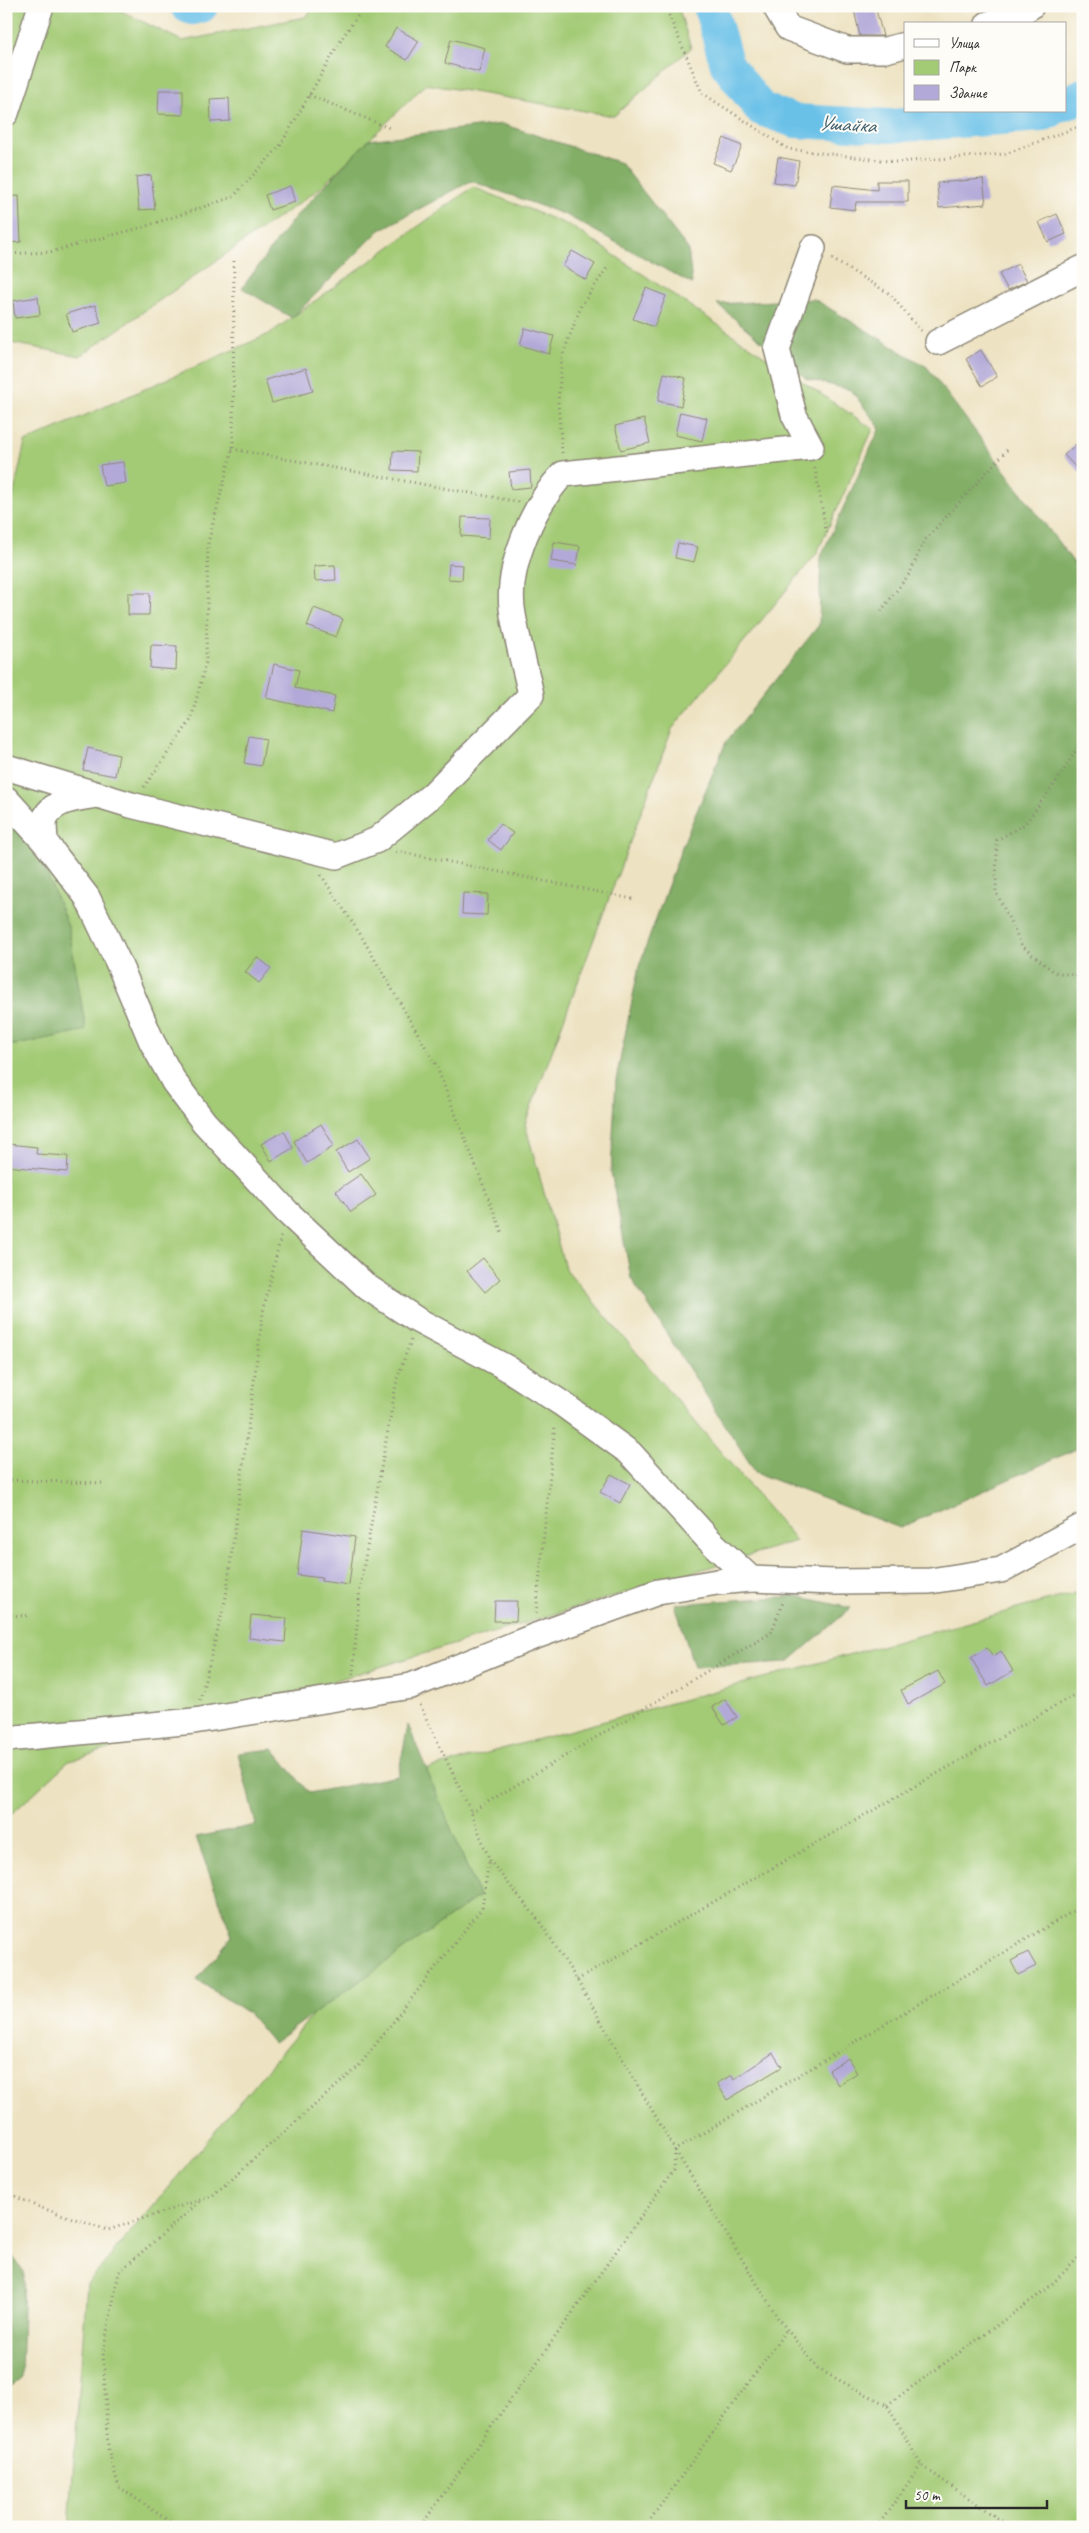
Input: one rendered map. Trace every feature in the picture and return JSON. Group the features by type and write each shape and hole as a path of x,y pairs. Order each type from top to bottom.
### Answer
{"street":[{"path":"6,113 41,6"},
{"path":"775,6 788,28 848,50 885,50 904,45"},
{"path":"995,22 1013,17 1031,6"},
{"path":"6,766 131,805 336,856 377,840 432,796 531,695 512,606 515,572 526,531 538,505 564,474 811,447 794,415 777,349 813,248"},
{"path":"938,342 1083,268"},
{"path":"45,842 45,819 54,807 68,800 98,795"},
{"path":"6,799 45,842 86,897 118,962 152,1042 174,1082 204,1122 287,1212 366,1287 418,1320 507,1368 561,1403 630,1453 709,1540 751,1579"},
{"path":"6,1739 194,1721 410,1686 533,1637 658,1592 717,1582 751,1579 930,1581 1001,1570 1083,1526"}],"path":[{"path":"6,254 50,252 144,227 233,197 280,146 344,35 365,6"},
{"path":"665,6 702,93 788,149 897,162 1005,154 1083,124"},
{"path":"310,95 392,129"},
{"path":"813,248 890,294 921,330 938,342"},
{"path":"131,805 191,720 206,662 208,543 232,449 234,258"},
{"path":"564,474 558,402 562,357 581,306 607,268"},
{"path":"811,447 828,537"},
{"path":"232,449 538,505"},
{"path":"881,611 910,573 924,541 1007,450"},
{"path":"1083,739 1060,776 1025,824 997,840 996,892 1022,946 1054,972 1083,976"},
{"path":"366,844 633,899"},
{"path":"303,848 360,934 436,1066 503,1235"},
{"path":"194,1721 226,1597 263,1312 287,1212"},
{"path":"351,1696 361,1577 397,1379 418,1320"},
{"path":"533,1637 552,1434 561,1403"},
{"path":"6,1480 103,1483"},
{"path":"471,1812 771,1632 791,1580"},
{"path":"6,1614 30,1616"},
{"path":"410,1686 471,1812 490,1861 540,1922 577,1980 675,2150 787,2329 818,2369 887,2405 921,2465 1010,2527"},
{"path":"577,1980 1083,1690"},
{"path":"6,2192 36,2206 108,2230 212,2196 358,2067 482,1908 490,1861"},
{"path":"675,2150 1083,1905"},
{"path":"420,2527 674,2170 675,2150"},
{"path":"178,2527 120,2486 108,2449 103,2352 119,2272 205,2198"},
{"path":"887,2405 1047,2289 1083,2253"},
{"path":"645,2527 787,2329"},
{"path":"877,2527 921,2465"}],"green space":[{"path":"6,6 111,6 182,41 305,17 317,6 678,6 691,48 614,116 426,84 319,189 80,356 6,342"},
{"path":"502,124 621,163 688,249 692,284 566,215 471,181 380,230 292,318 242,288 294,218 368,140"},
{"path":"473,187 571,226 873,429 817,553 672,729 525,1124 565,1268 796,1541 69,1761 6,1819 6,528 25,442 269,334"},
{"path":"814,299 927,367 1077,567 1083,571 1083,1446 900,1528 756,1473 631,1278 611,1172 616,1080 639,966 683,844 726,742 819,625 821,556 880,428 851,390 807,379 717,304"},
{"path":"6,823 36,847 69,929 86,1030 17,1045 6,1045"},
{"path":"1083,1591 1083,2527 69,2527 87,2284 432,1873 406,1775"},
{"path":"797,1596 851,1608 788,1662 694,1667 675,1604"},
{"path":"408,1725 479,1896 273,2043 248,2013 197,1980 232,1936 196,1837 256,1825 238,1753 273,1749 309,1793 398,1776"},
{"path":"6,2247 24,2272 21,2379 6,2390"}],"building":[{"path":"853,6 875,6 883,36 860,36"},
{"path":"396,28 419,41 407,60 385,47"},
{"path":"451,39 485,48 479,72 445,63"},
{"path":"159,90 183,90 183,115 158,114"},
{"path":"229,98 230,121 211,122 210,99"},
{"path":"724,138 742,146 731,170 713,163"},
{"path":"778,157 799,161 795,185 774,182"},
{"path":"151,175 155,209 139,210 136,177"},
{"path":"983,179 986,204 939,208 937,183"},
{"path":"877,181 908,181 908,202 856,202 855,210 830,207 833,185 877,190"},
{"path":"290,186 295,202 270,210 265,195"},
{"path":"19,196 21,242 6,243 6,197"},
{"path":"1057,214 1066,234 1048,242 1039,222"},
{"path":"572,251 595,264 586,280 563,266"},
{"path":"1018,264 1027,281 1008,290 999,274"},
{"path":"646,288 666,296 654,327 633,319"},
{"path":"38,297 40,315 15,318 13,301"},
{"path":"95,305 101,323 72,332 66,314"},
{"path":"525,328 554,336 549,354 520,345"},
{"path":"981,350 997,377 982,386 966,359"},
{"path":"306,368 313,391 272,403 265,380"},
{"path":"664,373 686,378 681,406 658,401"},
{"path":"680,412 707,418 702,441 675,435"},
{"path":"644,419 650,443 621,450 615,426"},
{"path":"1083,438 1083,475 1064,455"},
{"path":"393,451 418,452 417,471 392,470"},
{"path":"123,462 126,483 104,486 100,465"},
{"path":"530,470 531,487 511,489 509,472"},
{"path":"462,517 490,518 489,538 461,536"},
{"path":"554,542 580,546 577,565 551,561"},
{"path":"678,543 698,547 694,562 675,558"},
{"path":"449,564 463,565 462,580 448,579"},
{"path":"335,565 336,580 315,581 314,566"},
{"path":"128,593 150,593 149,615 128,615"},
{"path":"314,608 343,619 336,637 307,626"},
{"path":"151,645 177,646 176,670 150,668"},
{"path":"274,664 299,670 295,688 335,696 332,713 266,698"},
{"path":"249,736 266,739 261,766 244,763"},
{"path":"88,748 119,755 115,776 83,770"},
{"path":"500,824 513,833 501,850 488,840"},
{"path":"463,893 488,894 487,915 462,914"},
{"path":"257,957 271,968 259,983 245,972"},
{"path":"321,1124 334,1146 307,1163 294,1141"},
{"path":"284,1131 293,1148 271,1161 261,1144"},
{"path":"358,1139 370,1158 348,1172 336,1152"},
{"path":"8,1144 37,1147 36,1154 68,1156 67,1172 6,1166"},
{"path":"361,1174 376,1195 351,1212 336,1191"},
{"path":"483,1258 500,1279 485,1292 467,1271"},
{"path":"611,1474 630,1484 620,1503 600,1492"},
{"path":"303,1529 355,1537 349,1585 321,1581 322,1578 297,1575"},
{"path":"495,1601 517,1601 516,1621 494,1621"},
{"path":"251,1615 287,1618 285,1642 249,1638"},
{"path":"987,1648 993,1656 1001,1651 1013,1671 988,1686 971,1658"},
{"path":"938,1671 945,1684 908,1704 901,1690"},
{"path":"725,1699 737,1717 724,1725 712,1707"},
{"path":"1028,1952 1036,1966 1018,1975 1011,1961"},
{"path":"773,2053 782,2067 727,2100 717,2083 732,2075 734,2079"},
{"path":"848,2058 857,2073 838,2085 829,2070"}],"waterway":[{"name":"Ушайка","path":"187,6 193,8 201,6"},
{"name":"Ушайка","path":"710,6 727,65 761,109 795,121 890,126 1042,115 1048,112"},
{"name":"Ушайка","path":"1066,104 1083,95"}]}
